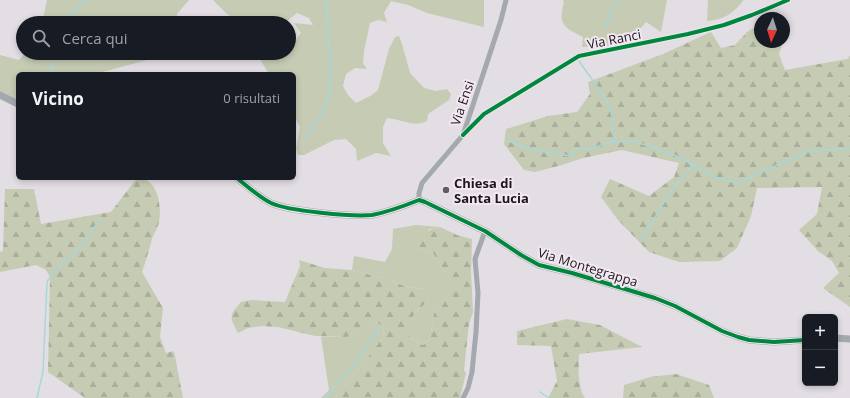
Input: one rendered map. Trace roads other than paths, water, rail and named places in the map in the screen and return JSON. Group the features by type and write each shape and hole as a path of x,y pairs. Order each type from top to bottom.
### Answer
{"street":[{"name":"Via Ensi","path":"419,200 419,193 422,183 427,175 463,135 501,20 506,0"},
{"name":"Via Ranci","path":"463,135 484,114 579,56 688,34 752,15 788,0"},
{"path":"0,95 16,103"},
{"path":"240,180 272,204 292,209 367,215 380,213 419,200"},
{"name":"Via Montegrappa","path":"419,200 486,230 531,261 655,298 675,306 730,334 756,341 774,342 802,340"},
{"path":"463,398 468,388 472,372 476,332 478,293 475,259 486,230"},
{"path":"838,338 850,339"}],"waterway":[{"path":"71,16 80,4 87,0"},
{"path":"304,139 322,114 326,105 330,87 330,51 326,0"},
{"path":"605,28 616,0"},
{"path":"51,72 54,60"},
{"path":"579,61 600,90 610,109 613,121 614,141"},
{"path":"508,141 538,151 571,156 577,148 590,149 614,141 637,142 679,157 715,177 737,183 807,152 850,148"},
{"path":"642,240 673,189 693,165"},
{"path":"37,398 43,372 47,282 55,271 79,248 99,221"},
{"path":"326,398 360,357 380,326"},
{"path":"540,392 549,398"}],"place":[{"name":"Chiesa di Santa Lucia","path":"446,190"}]}
